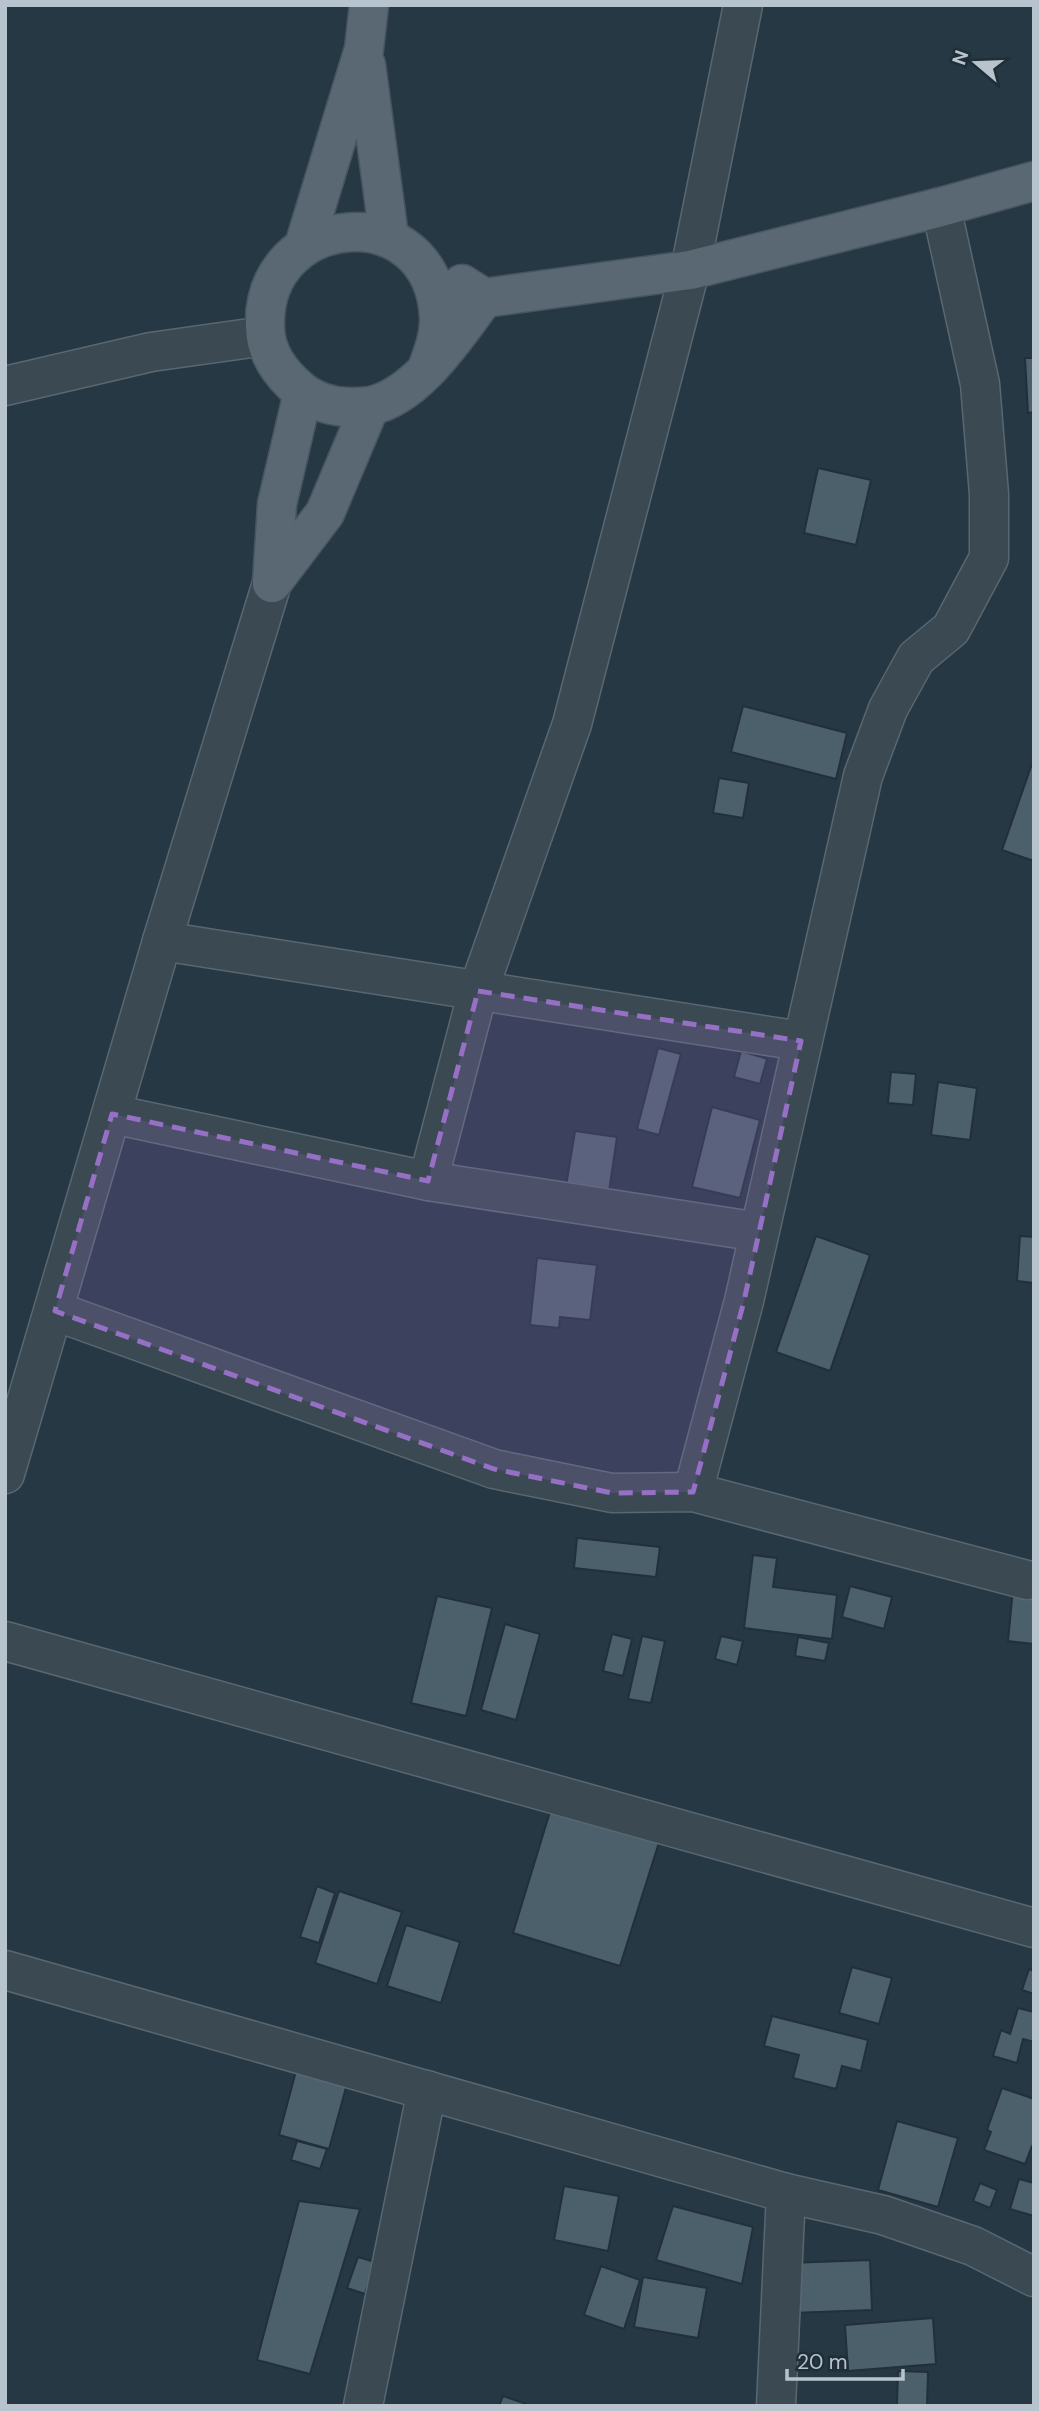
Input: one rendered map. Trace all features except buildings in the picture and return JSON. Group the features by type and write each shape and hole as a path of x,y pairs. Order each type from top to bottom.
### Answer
{"main road":[{"path":"304,246 364,50 369,5"},
{"path":"364,50 389,237"},
{"path":"484,298 427,369 410,385 388,399 370,406 343,407 322,403 303,393 287,379 274,361 265,336 267,298 275,278 288,260 304,246 324,236 345,232 389,237 408,248 424,264 484,298 690,270 1034,181"},
{"path":"424,264 435,294 439,319 436,343 427,369"},
{"path":"272,583 277,504 303,393"},
{"path":"272,583 325,513 370,406"}],"street":[{"path":"428,1181 478,991 572,724 690,270 743,5"},
{"path":"694,1492 744,1301 863,776 888,709 916,657 951,629 989,558 989,494 980,384 941,207"},
{"path":"8,395 151,352 265,336"},
{"path":"7,1464 55,1311 162,941 272,583"},
{"path":"162,941 801,1041"},
{"path":"112,1114 428,1181 759,1232"},
{"path":"55,1311 494,1468 612,1493 694,1492 1027,1580"},
{"path":"5,1641 1034,1928"},
{"path":"5,1970 786,2193 883,2215 973,2246 1034,2277"},
{"path":"363,2406 427,2090"},
{"path":"776,2406 786,2193"}],"highlighted area":[{"path":"478,991 801,1041 744,1301 693,1492 612,1493 494,1469 55,1311 112,1114 428,1181"}]}
